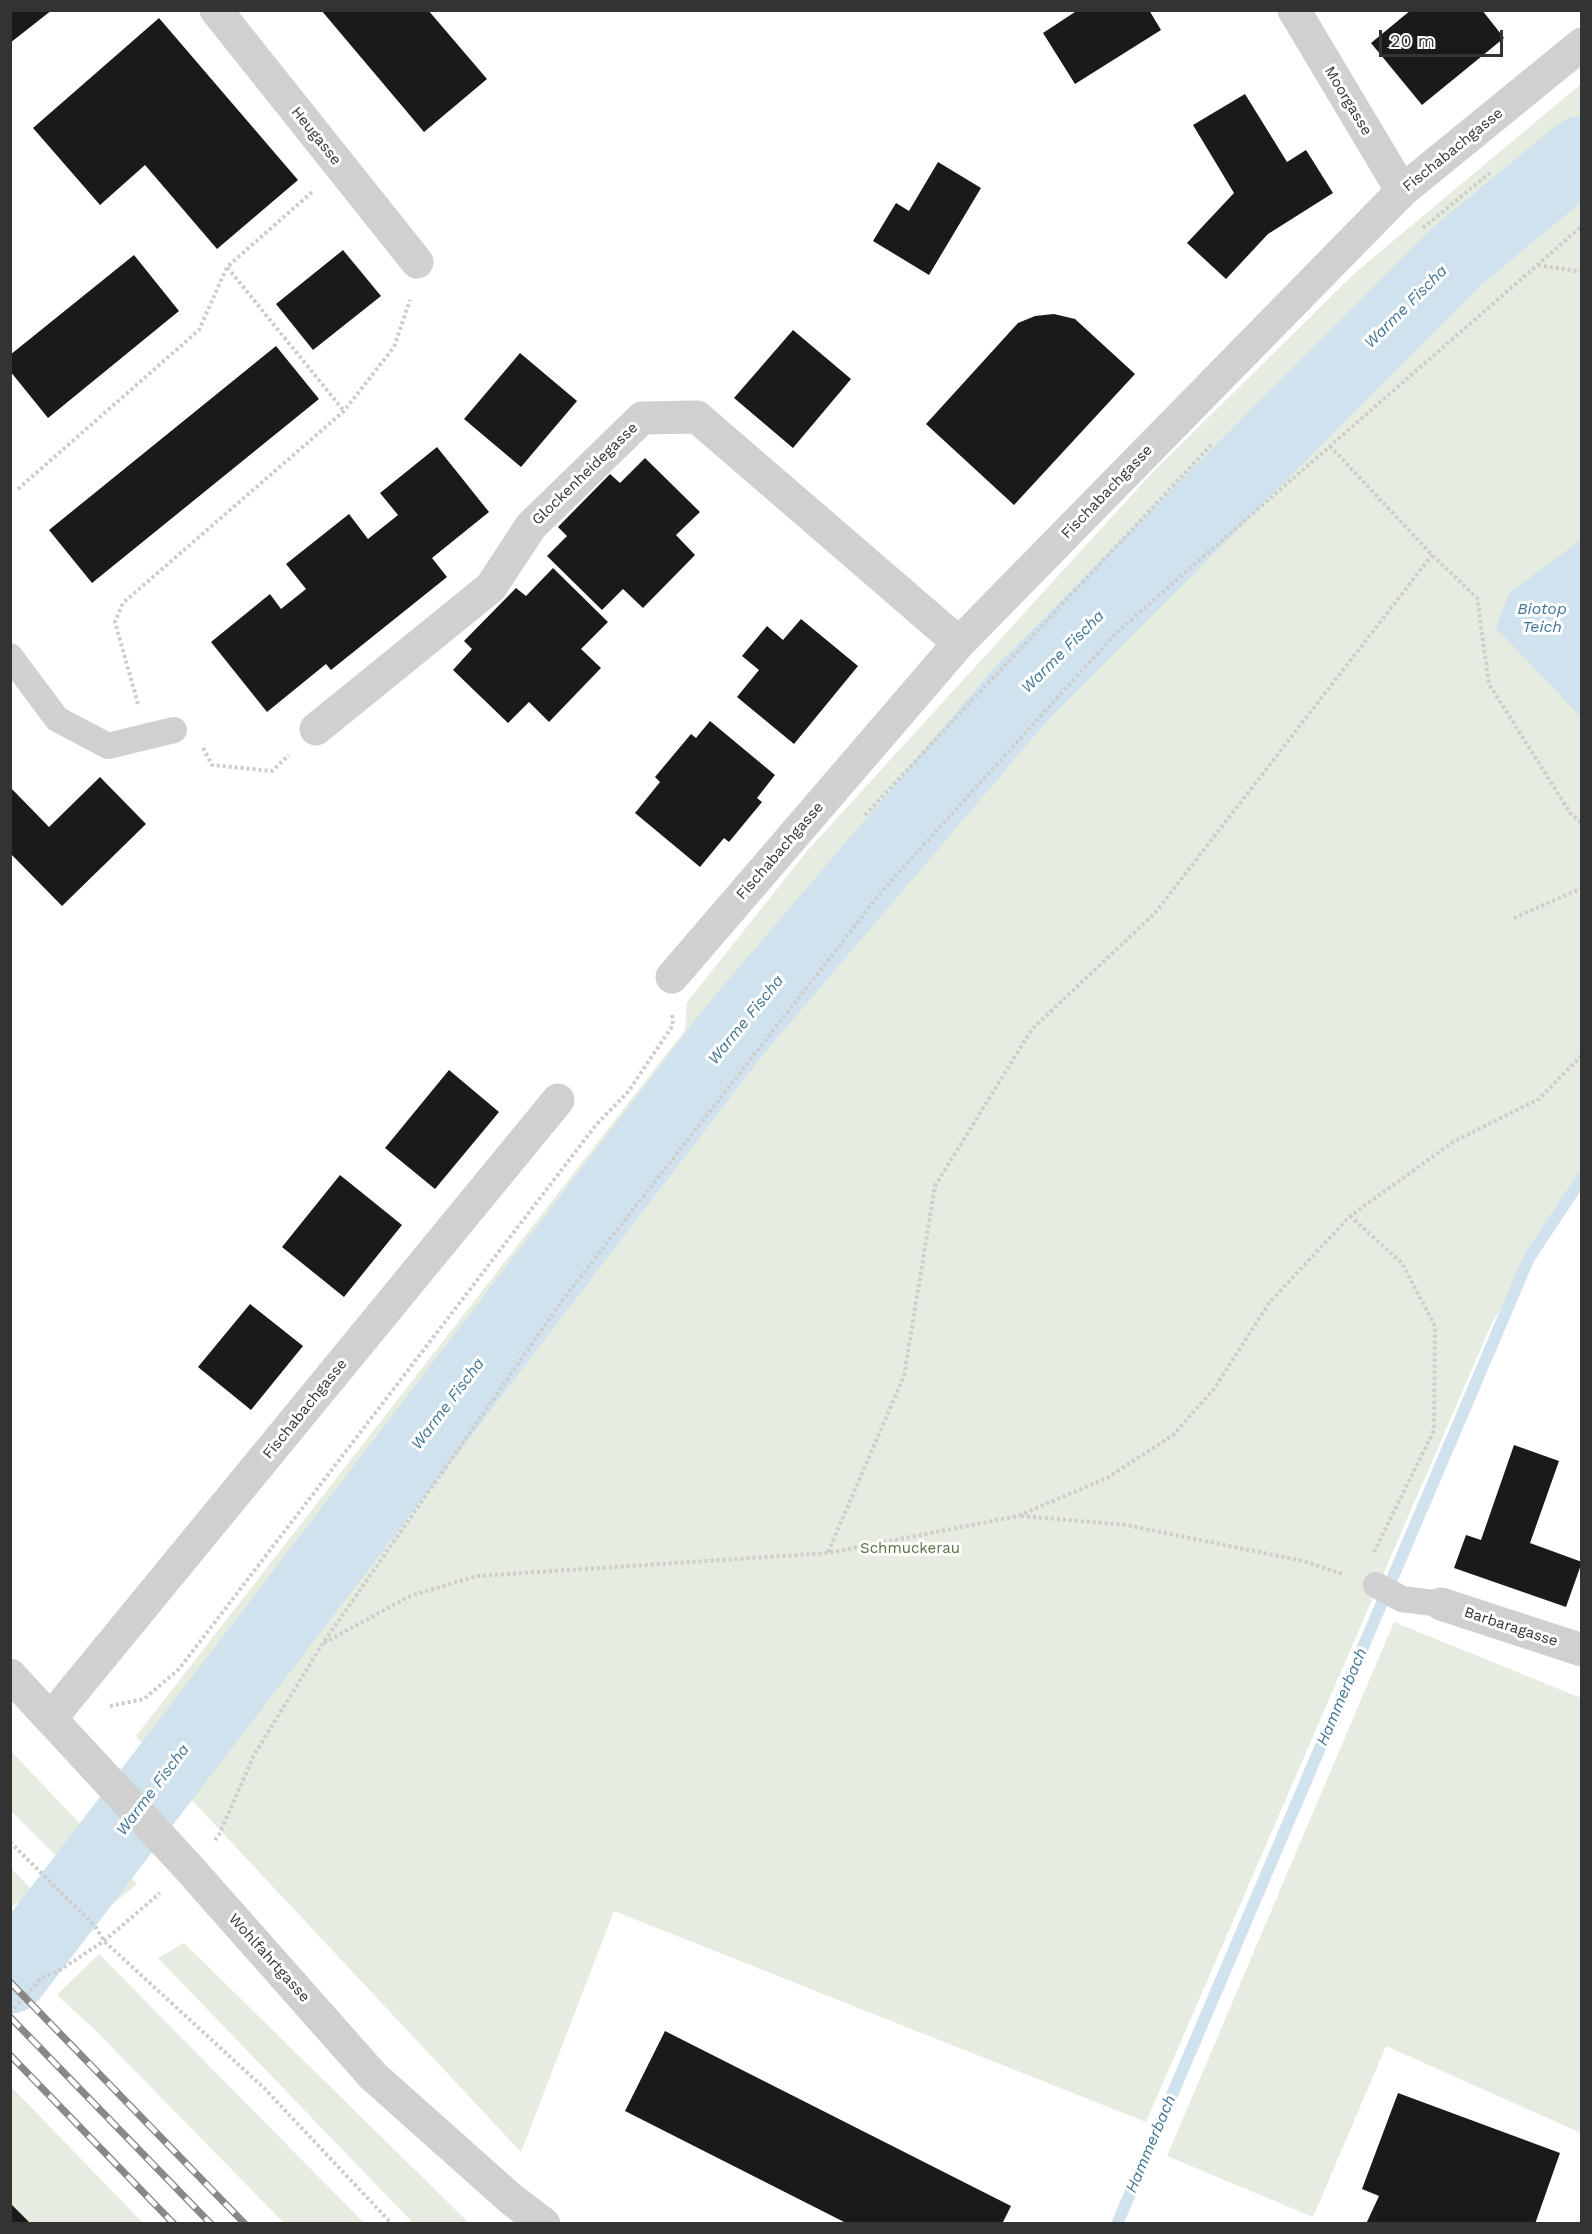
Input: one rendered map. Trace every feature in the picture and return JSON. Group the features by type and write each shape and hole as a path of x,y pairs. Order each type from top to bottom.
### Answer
{"street":[{"name":"Heugasse","path":"216,10 417,262"},
{"name":"Moorgasse","path":"1294,10 1402,191"},
{"name":"Fischabachgasse","path":"672,977 959,643 1402,191 1581,44"},
{"name":"Glockenheidegasse","path":"316,729 490,587 531,526 642,418 697,417 959,643"},
{"name":"Fischabachgasse","path":"51,1718 558,1100"},
{"name":"Barbaragasse","path":"1441,1604 1581,1650"},
{"name":"Wohlfahrtgasse","path":"10,1675 179,1857 373,2076 511,2199 544,2223"}],"lane":[{"path":"10,656 57,719 108,746 174,730"},
{"path":"1368,1583 1402,1599 1441,1604"}],"path":[{"path":"1417,233 1499,165"},
{"path":"18,489 198,330 226,267 340,166"},
{"path":"219,1835 254,1755 323,1643 564,1298 883,890 1116,633 1581,226"},
{"path":"146,737 116,622 123,603 344,411 394,347 409,307 417,262"},
{"path":"1537,265 1581,272"},
{"path":"226,267 344,411"},
{"path":"860,821 1218,438"},
{"path":"1330,446 1432,555 1477,598 1489,684 1571,814 1581,823"},
{"path":"828,1553 904,1376 935,1186 1032,1029 1155,913 1432,555"},
{"path":"174,730 192,728 212,765 272,771 316,729"},
{"path":"1514,918 1581,888"},
{"path":"109,1707 144,1700 179,1669 596,1125 628,1092 673,1025 672,977"},
{"path":"323,1643 410,1596 477,1576 828,1553 1018,1516 1107,1478 1173,1435 1214,1389 1269,1303 1350,1216 1453,1142 1539,1099 1581,1055"},
{"path":"1018,1516 1126,1525 1303,1561 1368,1583 1434,1430 1435,1326 1402,1263 1350,1216"},
{"path":"10,1842 95,1926 104,1941 264,2088 392,2223"},
{"path":"10,2013 40,1978 60,1970 104,1941 179,1857"}],"green space":[{"name":"Schmuckerau","path":"1581,84 1581,1187 1492,1323 1146,2122 614,1911 521,2152 173,1780 136,1736 685,1030 687,1002 808,850 1151,474 1356,272"},
{"path":"1394,1622 1581,1698 1581,2133 1386,2046 1313,2217 1167,2156"},
{"path":"10,1750 137,1884 108,1908 11,1811"},
{"path":"11,1868 35,1893 10,1907"},
{"path":"184,1943 469,2223 413,2223 158,1958"},
{"path":"99,1954 364,2223 284,2223 94,2029 57,1995"},
{"path":"10,2086 24,2100 143,2223 11,2223"}],"water":[{"name":"Biotop Teich","path":"1581,540 1581,717 1496,628 1509,593"}],"building":[{"path":"10,10 52,10 10,43"},
{"path":"321,10 428,10 487,79 424,132"},
{"path":"1078,10 1149,10 1161,30 1075,84 1043,33"},
{"path":"1411,10 1482,10 1504,38 1422,105 1371,43"},
{"path":"159,18 298,180 217,249 145,165 100,205 33,128"},
{"path":"1245,94 1287,162 1306,150 1333,193 1268,234 1226,279 1187,243 1234,193 1193,125"},
{"path":"938,162 981,188 929,275 873,241 896,203 909,211"},
{"path":"343,250 381,296 313,350 276,304"},
{"path":"134,255 179,311 48,418 10,371 10,355"},
{"path":"1054,314 1075,319 1135,374 1014,505 926,424 1018,323 1035,316"},
{"path":"793,330 851,379 793,448 734,398"},
{"path":"276,346 319,399 92,583 49,530"},
{"path":"520,353 577,401 521,467 464,419"},
{"path":"437,447 489,512 432,558 447,577 331,670 326,664 267,712 211,642 270,594 281,609 306,589 286,564 349,514 368,539 398,515 380,493"},
{"path":"645,458 700,512 676,535 695,555 643,608 623,589 602,610 547,556 567,536 558,527 610,474 620,483"},
{"path":"553,568 608,622 581,649 601,668 549,722 529,702 508,723 453,670 472,649 464,641 516,588 526,596"},
{"path":"801,619 858,666 794,744 737,697 759,670 742,656 767,626 783,640"},
{"path":"710,721 775,775 757,798 762,802 729,842 724,838 700,867 635,813 660,782 655,777 691,734 696,738"},
{"path":"100,777 146,824 62,906 10,853 10,787 49,827"},
{"path":"449,1070 499,1112 435,1189 385,1148"},
{"path":"340,1175 402,1225 344,1297 282,1247"},
{"path":"250,1304 303,1346 251,1410 198,1367"},
{"path":"1514,1445 1559,1461 1530,1543 1582,1562 1566,1607 1454,1568 1466,1535 1481,1540"},
{"path":"665,2031 1011,2206 1002,2224 848,2224 625,2111"},
{"path":"1398,2093 1560,2153 1535,2224 1366,2224 1379,2196 1362,2189"},
{"path":"12,2205 31,2224 10,2224"}],"waterway":[{"name":"Warme Fischa","path":"10,1976 734,1031 1022,693 1456,257 1582,153"},
{"name":"Hammerbach","path":"1117,2224 1529,1258 1582,1178"}],"railway":[{"path":"10,1982 245,2224"},
{"path":"10,2017 211,2224"},
{"path":"10,2055 174,2224"}]}
